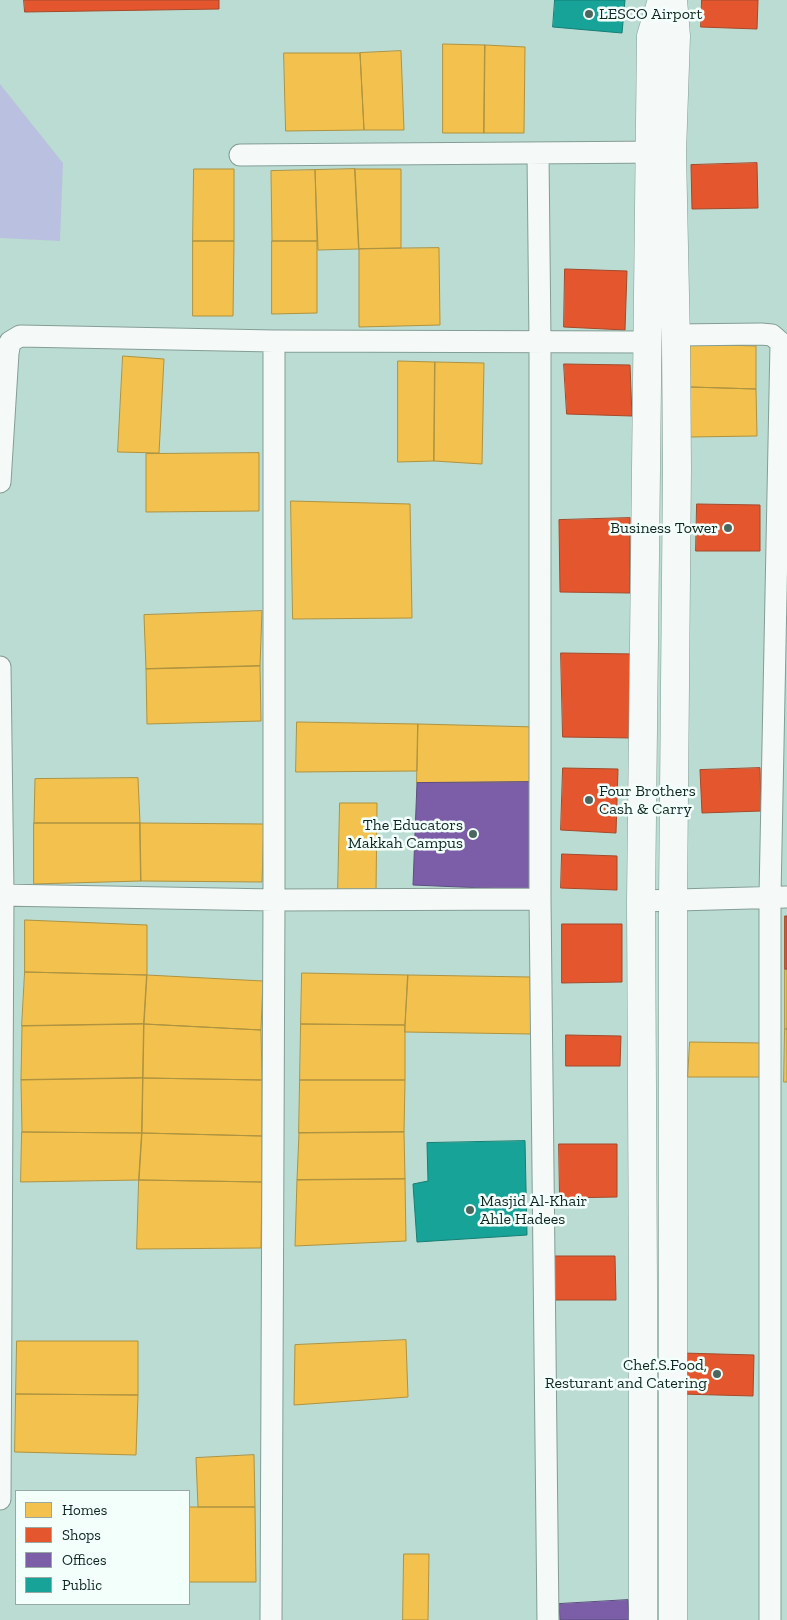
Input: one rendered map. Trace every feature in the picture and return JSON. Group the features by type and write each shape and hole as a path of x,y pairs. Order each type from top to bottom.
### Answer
{"street":[{"path":"662,0 651,36 676,335 677,478 674,901 673,1620"},
{"path":"643,1620 641,901 648,342 661,152 676,36 673,0"},
{"path":"240,156 661,152"},
{"path":"538,153 540,899 548,1620"},
{"path":"676,335 761,334 772,335 781,343 778,897 770,1620"},
{"path":"0,482 8,353 10,342 20,336 274,341 648,342"},
{"path":"271,1620 274,341"},
{"path":"0,667 2,895 0,1499"},
{"path":"2,895 274,900 540,899"},
{"path":"641,901 778,897"}],"shaded area":[{"path":"0,84 63,163 60,241 0,238"}],"building: Homes":[{"path":"443,44 485,45 484,133 443,133"},
{"path":"485,45 525,47 524,133 484,133"},
{"path":"401,51 404,130 364,130 360,53"},
{"path":"284,53 360,53 364,130 286,131"},
{"path":"194,169 234,169 234,241 193,241"},
{"path":"355,169 401,169 401,248 359,249"},
{"path":"355,169 359,249 318,250 315,170"},
{"path":"315,170 317,241 272,241 271,171"},
{"path":"193,241 234,241 233,316 193,316"},
{"path":"272,241 317,241 317,313 272,314"},
{"path":"439,248 440,325 359,327 359,249"},
{"path":"690,344 756,346 756,389 690,387"},
{"path":"123,356 164,359 159,453 118,452"},
{"path":"398,361 435,362 434,461 398,462"},
{"path":"435,362 484,363 482,464 434,461"},
{"path":"690,387 756,389 757,436 690,437"},
{"path":"259,453 259,511 146,512 146,454"},
{"path":"291,501 410,504 412,618 293,619"},
{"path":"262,611 260,666 146,669 144,615"},
{"path":"260,666 261,721 147,724 146,669"},
{"path":"297,722 418,724 417,771 296,772"},
{"path":"418,724 536,727 533,782 417,783"},
{"path":"138,778 140,823 34,823 35,779"},
{"path":"340,803 377,803 376,893 338,892"},
{"path":"34,823 140,823 141,881 34,884"},
{"path":"140,823 264,824 262,882 141,881"},
{"path":"25,920 147,925 147,975 25,972"},
{"path":"785,969 787,969 787,1029 785,1029"},
{"path":"25,972 147,975 144,1024 22,1026"},
{"path":"302,973 408,975 405,1025 301,1024"},
{"path":"147,975 263,981 261,1030 144,1024"},
{"path":"408,975 530,977 531,1034 405,1032"},
{"path":"144,1024 261,1030 262,1080 143,1078"},
{"path":"144,1024 143,1078 21,1080 22,1026"},
{"path":"301,1024 405,1025 405,1080 300,1080"},
{"path":"785,1029 787,1029 787,1082 784,1082"},
{"path":"690,1042 762,1043 760,1077 688,1077"},
{"path":"143,1078 262,1080 262,1136 142,1133"},
{"path":"143,1078 142,1133 22,1132 21,1080"},
{"path":"300,1080 405,1080 404,1132 299,1133"},
{"path":"22,1132 142,1133 139,1180 21,1182"},
{"path":"404,1132 405,1179 297,1180 299,1133"},
{"path":"142,1133 262,1136 262,1182 139,1180"},
{"path":"405,1179 406,1241 295,1246 297,1180"},
{"path":"139,1180 262,1182 261,1248 137,1249"},
{"path":"406,1340 408,1397 294,1405 295,1345"},
{"path":"17,1341 138,1341 138,1395 16,1394"},
{"path":"16,1394 138,1395 136,1455 15,1452"},
{"path":"254,1455 255,1507 198,1507 196,1458"},
{"path":"190,1507 255,1507 256,1582 190,1582"},
{"path":"404,1554 429,1554 428,1620 403,1620"}],"building: Shops":[{"path":"24,0 219,0 219,9 25,12"},
{"path":"702,0 758,0 757,29 701,27"},
{"path":"757,163 758,208 692,209 691,165"},
{"path":"565,269 627,271 625,330 564,327"},
{"path":"564,364 630,365 632,416 567,414"},
{"name":"Business Tower","path":"697,504 760,505 760,551 696,551"},
{"path":"630,518 630,593 560,592 559,520"},
{"path":"561,653 635,654 633,738 563,737"},
{"name":"Four Brothers Cash & Carry","path":"563,768 618,769 616,833 561,830"},
{"path":"760,768 761,811 702,813 700,770"},
{"path":"562,854 617,856 617,890 561,888"},
{"path":"785,916 787,916 787,969 785,969"},
{"path":"562,924 622,924 622,982 562,983"},
{"path":"566,1035 621,1036 620,1066 566,1066"},
{"path":"559,1144 617,1144 617,1197 560,1198"},
{"path":"553,1256 615,1256 616,1300 553,1300"},
{"name":"Chef.S.Food, Resturant and Catering","path":"682,1353 754,1355 753,1396 681,1394"}],"building: Offices":[{"name":"The Educators Makkah Campus","path":"533,782 531,890 413,885 417,783"},
{"path":"628,1600 629,1620 560,1620 559,1604"}],"building: Public":[{"name":"LESCO Airport","path":"555,0 625,0 622,33 553,27"},
{"name":"Masjid Al-Khair Ahle Hadees","path":"525,1141 527,1235 417,1242 413,1184 428,1181 427,1143"}],"place":[{"name":"LESCO Airport","path":"589,14"},
{"name":"Business Tower","path":"728,528"},
{"name":"Four Brothers Cash & Carry","path":"589,800"},
{"name":"The Educators Makkah Campus","path":"473,834"},
{"name":"Masjid Al-Khair Ahle Hadees","path":"470,1210"},
{"name":"Chef.S.Food, Resturant and Catering","path":"717,1374"}]}
